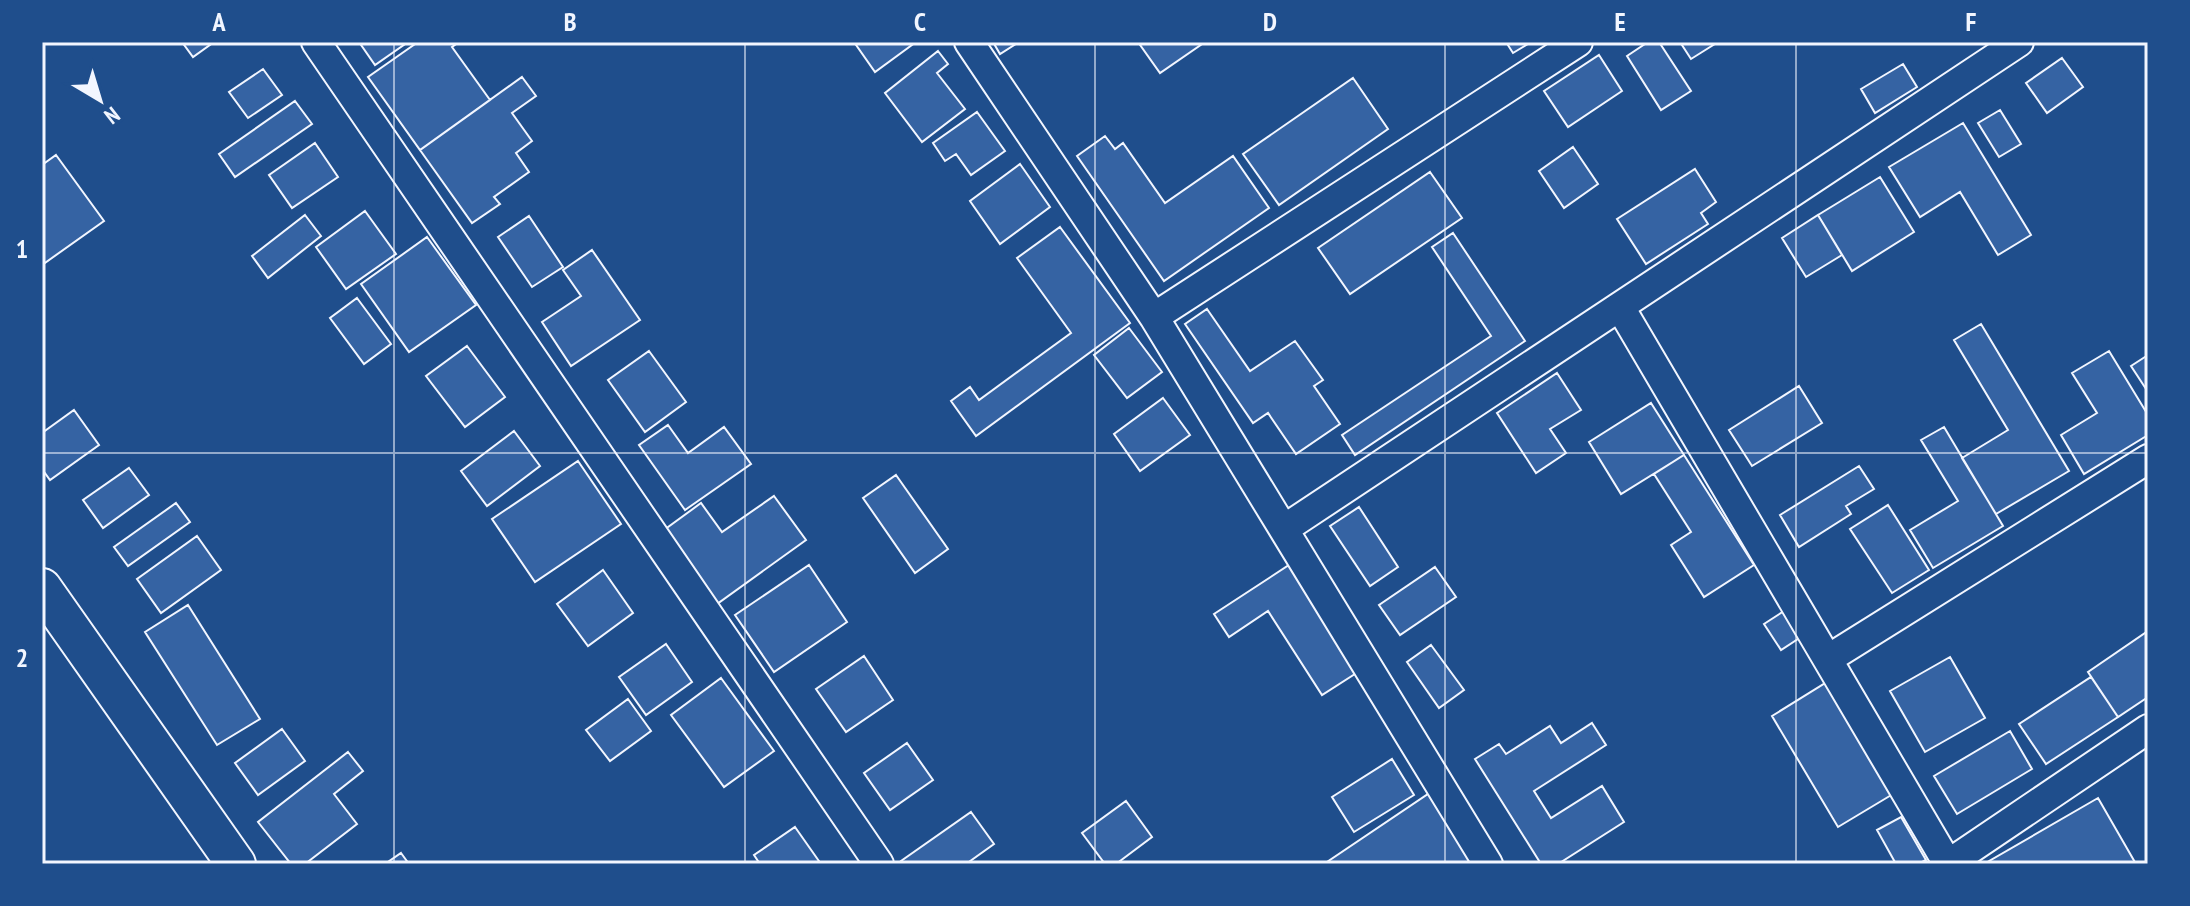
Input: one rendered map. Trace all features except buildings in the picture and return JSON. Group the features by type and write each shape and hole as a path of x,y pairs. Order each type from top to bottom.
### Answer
{"main road":[{"path":"42,588 236,864"}],"street":[{"path":"316,42 879,864"},
{"path":"969,42 1154,317 1488,864"},
{"path":"1154,317 1578,42"},
{"path":"1284,529 2019,42"},
{"path":"1620,307 1948,864 2148,729"},
{"path":"1828,659 2148,459"}]}
